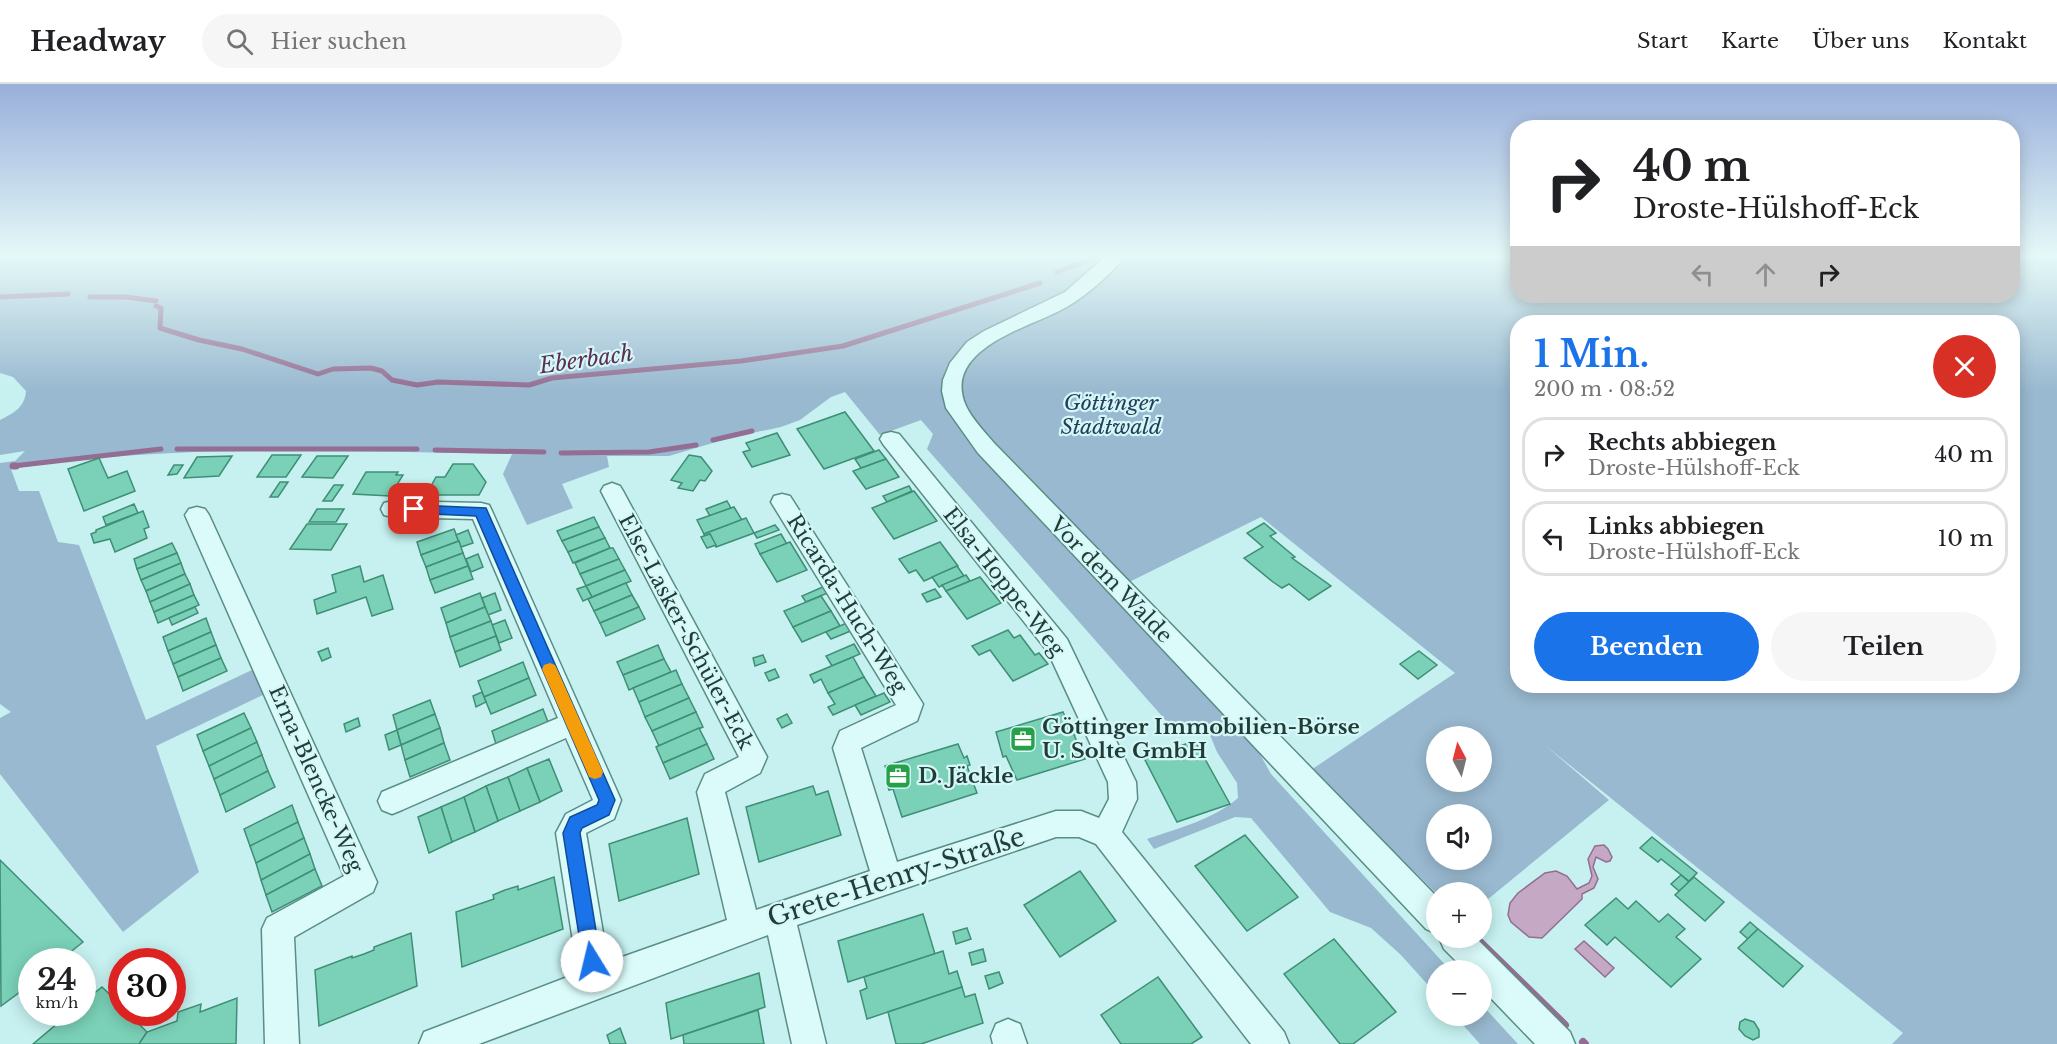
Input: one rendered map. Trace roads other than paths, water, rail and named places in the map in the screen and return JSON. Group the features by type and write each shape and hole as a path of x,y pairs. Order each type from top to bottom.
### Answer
{"street":[{"name":"Vor dem Walde","path":"1061,302 991,335 974,346 960,363 953,380 952,391 956,408 986,448 1426,908"},
{"name":"Elsa-Hoppe-Weg","path":"891,439 1058,646 1122,782 1123,799 1106,835"},
{"name":"Else-Lasker-Schüler-Eck","path":"612,491 753,757 750,765 715,783 711,792 745,928"},
{"name":"Ricarda-Huch-Weg","path":"782,502 910,704 907,712 850,739 847,748 888,880"},
{"path":"392,509 481,511 607,800 604,810 576,823 571,833 595,981"},
{"name":"Erna-Blencke-Weg","path":"197,515 362,882 278,929 282,1044"},
{"path":"392,801 573,723"},
{"name":"Grete-Henry-Straße","path":"436,1044 595,981 779,916 1056,824 1081,824 1106,835 1264,1041"},
{"path":"779,916 809,1044"},
{"path":"1465,948 1558,1044"}],"waterway":[{"name":"Eberbach","path":"156,306 161,308 160,328 199,340 242,349 318,374 333,369 371,368 382,371 392,380 417,385 438,382 529,385 552,378 741,361 843,346 981,302"},
{"path":"713,440 752,431"},
{"path":"561,453 649,452 696,445"},
{"path":"16,466 13,466 161,449"},
{"path":"177,449 417,449"},
{"path":"435,450 544,452"},
{"path":"1486,948 1565,1025"}],"place":[{"name":"Göttinger Immobilien-Börse U. Solte GmbH","path":"1023,739"},
{"name":"D. Jäckle","path":"898,776"}],"park label":[{"name":"Göttinger Stadtwald","path":"1111,415"}]}
